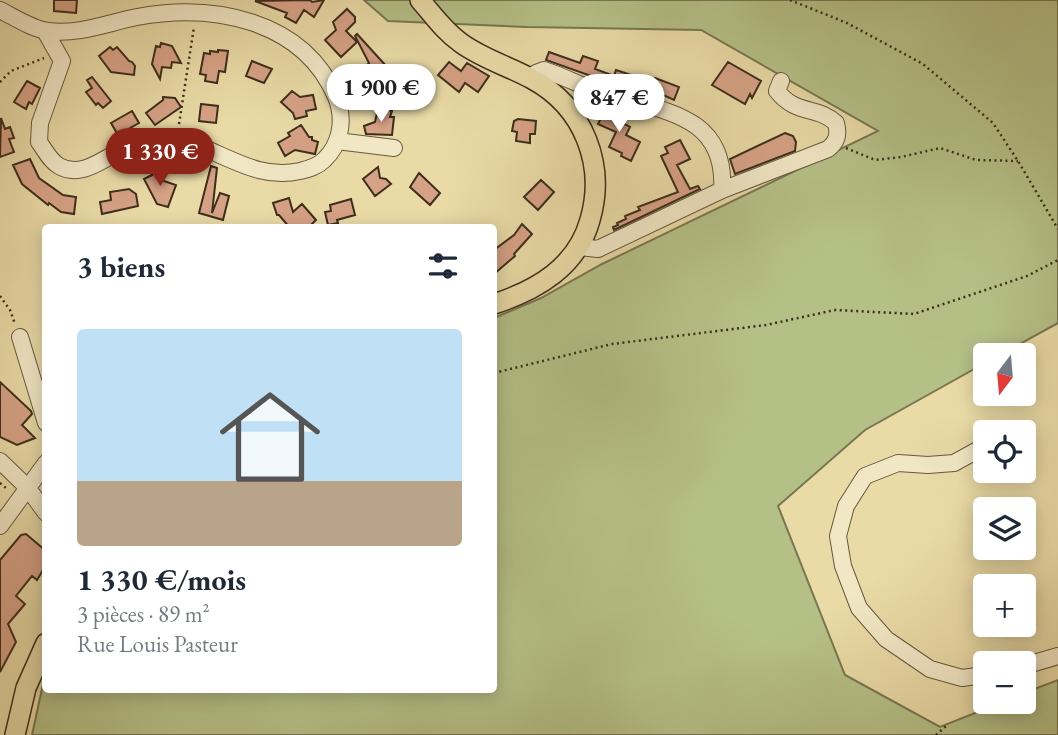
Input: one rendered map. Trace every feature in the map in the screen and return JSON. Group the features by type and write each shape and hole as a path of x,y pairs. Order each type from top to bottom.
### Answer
{"main road":[{"path":"420,0 441,26 462,44 486,59 533,79 569,107 587,138 594,159 596,201 580,247 559,271 547,280 524,293 497,303"},
{"path":"15,735 26,688 42,652"}],"street":[{"path":"0,10 44,31 79,31 140,16 196,14 238,18 263,24 306,54 333,90 341,108 342,119 337,141 324,160 313,167 283,173 244,167 176,138 146,142 118,151 99,164 86,168 70,170 60,167 39,142 40,123 62,61 44,31"},
{"path":"533,79 536,73 544,70 601,92 683,118 705,131 723,172 722,190"},
{"path":"580,247 598,249 722,190 828,149 834,144 838,138 836,123 822,114 792,106 784,100 777,91 780,80"},
{"path":"337,141 394,148"},
{"path":"19,337 42,410"},
{"path":"973,453 954,463 928,466 898,463 865,476 846,506 838,537 843,566 859,608 886,639 930,669 962,678 973,677"},
{"path":"0,461 27,486 42,507"},
{"path":"0,527 42,468"},
{"path":"1036,662 1058,656"}],"path":[{"path":"790,0 847,23 923,64 993,123 1058,229"},
{"path":"176,138 196,14"},
{"path":"0,82 11,71 57,52"},
{"path":"834,144 875,160 940,148 976,160 1018,160"},
{"path":"497,372 612,344 766,325 835,310 914,314 1027,276 1058,260"},
{"path":"0,296 10,310 19,337"},
{"path":"936,735 946,726"}],"green space":[{"path":"364,0 1058,0 1058,323 1022,343 973,343 973,370 865,430 778,506 845,675 940,727 973,714 1036,714 1036,688 1058,680 1058,735 32,735 42,689 42,693 497,693 497,317 541,298 602,264 878,131 701,30 388,21"}],"building":[{"path":"54,0 77,0 76,13 54,11"},
{"path":"324,0 314,17 304,10 296,23 285,17 287,13 255,1"},
{"path":"347,9 355,17 355,22 346,31 357,42 341,57 325,40 336,30 333,22"},
{"path":"357,34 388,68 382,74 385,77 375,87 360,72 369,63 355,36"},
{"path":"161,43 172,46 181,63 172,62 171,68 162,67 160,79 152,64 156,46 160,47"},
{"path":"110,47 113,50 117,47 132,62 135,66 134,75 111,72 99,56"},
{"path":"210,51 228,51 225,72 219,71 217,83 205,81 206,75 200,74 204,53 210,54"},
{"path":"549,52 580,63 583,56 598,61 595,69 614,76 616,70 634,76 630,90 546,60"},
{"path":"252,61 272,69 264,83 246,76"},
{"path":"449,62 461,71 467,63 489,76 478,92 465,83 459,92 438,75"},
{"path":"728,62 761,81 752,98 750,94 745,104 712,85"},
{"path":"92,77 111,101 103,108 98,103 96,105 86,92 92,88 87,80"},
{"path":"655,78 679,87 674,100 650,89"},
{"path":"27,81 40,88 32,104 29,102 26,109 14,102"},
{"path":"292,91 300,97 313,95 316,109 306,111 307,116 295,119 293,113 281,102"},
{"path":"163,97 175,98 181,107 155,125 146,113 163,100"},
{"path":"201,104 218,106 216,123 199,121"},
{"path":"378,108 392,111 392,135 366,134 364,126 375,122"},
{"path":"606,108 624,116 621,122 630,127 626,135 640,142 631,161 609,147 616,132 598,124"},
{"path":"132,111 139,123 118,135 111,123"},
{"path":"1,118 5,129 10,127 14,138 9,139 14,152 0,157"},
{"path":"514,121 536,121 535,134 530,134 530,143 516,141 517,132 512,131"},
{"path":"301,125 312,140 318,142 315,154 295,150 285,156 278,143"},
{"path":"785,133 793,136 796,142 795,151 735,174 730,159"},
{"path":"680,140 690,159 677,165 690,189 698,186 700,189 614,230 613,227 618,225 617,223 626,219 625,216 640,210 638,207 678,192 661,156 668,153 665,147"},
{"path":"30,159 39,178 63,195 76,197 74,214 61,212 49,203 48,205 22,184 13,165"},
{"path":"154,166 164,170 161,180 176,185 168,207 157,204 144,179 152,175"},
{"path":"211,166 217,168 212,213 220,193 229,196 223,220 199,213"},
{"path":"378,167 380,178 391,184 375,196 363,179"},
{"path":"419,173 440,193 430,205 410,187"},
{"path":"541,180 554,192 538,210 524,197"},
{"path":"129,189 136,194 138,206 102,214 100,202 111,200 110,192"},
{"path":"289,198 293,212 302,204 316,220 312,224 287,224 277,215 273,203"},
{"path":"351,199 355,215 337,220 338,223 328,224 325,212 331,211 330,205"},
{"path":"522,224 532,234 515,256 497,271 497,248 514,235"},
{"path":"0,382 31,411 32,414 22,425 35,438 17,445 0,437"},
{"path":"26,534 42,548 42,572 37,580 32,576 16,596 25,604 8,624 16,642 0,672 0,560 21,535"}]}
